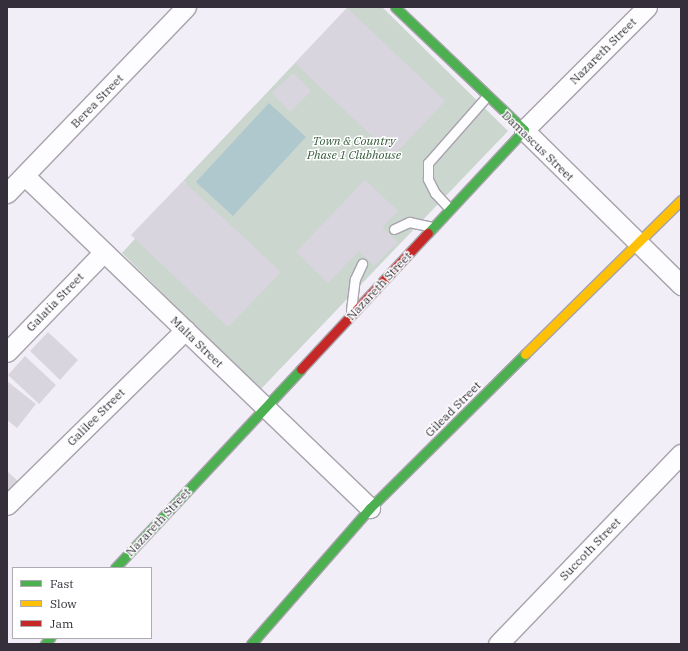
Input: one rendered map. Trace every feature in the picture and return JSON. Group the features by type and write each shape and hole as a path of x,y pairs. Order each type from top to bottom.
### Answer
{"street":[{"name":"Berea Street","path":"7,193 186,7"},
{"name":"Nazareth Street","path":"116,567 434,227 450,208 524,130 647,7"},
{"name":"Damascus Street","path":"404,10 487,96 524,130 637,244 681,286"},
{"name":"Malta Street","path":"25,176 370,508"},
{"name":"Gilead Street","path":"251,644 370,508 681,200"},
{"name":"Galatia Street","path":"7,352 104,252"},
{"name":"Galilee Street","path":"7,505 185,330"},
{"name":"Succoth Street","path":"498,644 681,454"}],"lane":[{"path":"450,208 434,193 428,179 428,163 487,96"},
{"path":"394,229 409,222 434,227"},
{"path":"350,317 355,279 362,264"}],"green space":[{"name":"Town & Country Phase 1 Clubhouse","path":"348,7 382,7 508,131 260,390 122,253 186,183 183,181"}],"water":[{"path":"269,103 306,137 233,216 196,182"}],"building":[{"path":"347,8 445,101 393,156 295,63"},
{"path":"293,73 311,91 290,112 272,93"},
{"path":"365,180 398,211 382,227 398,242 374,266 359,251 328,283 296,252"},
{"path":"183,181 281,272 228,327 131,235"},
{"path":"48,332 78,360 60,380 30,351"},
{"path":"25,356 56,385 39,404 8,375"},
{"path":"7,381 36,404 17,428 7,420"},
{"path":"7,471 21,484 7,499"}],"traffic: fast":[{"path":"395,7 524,130 428,233"},
{"path":"251,644 370,508 525,354"},
{"path":"116,567 301,369"},
{"path":"45,644 49,639"}],"traffic: slow":[{"path":"525,354 681,200"}],"traffic: jam":[{"path":"301,369 428,233"}]}
